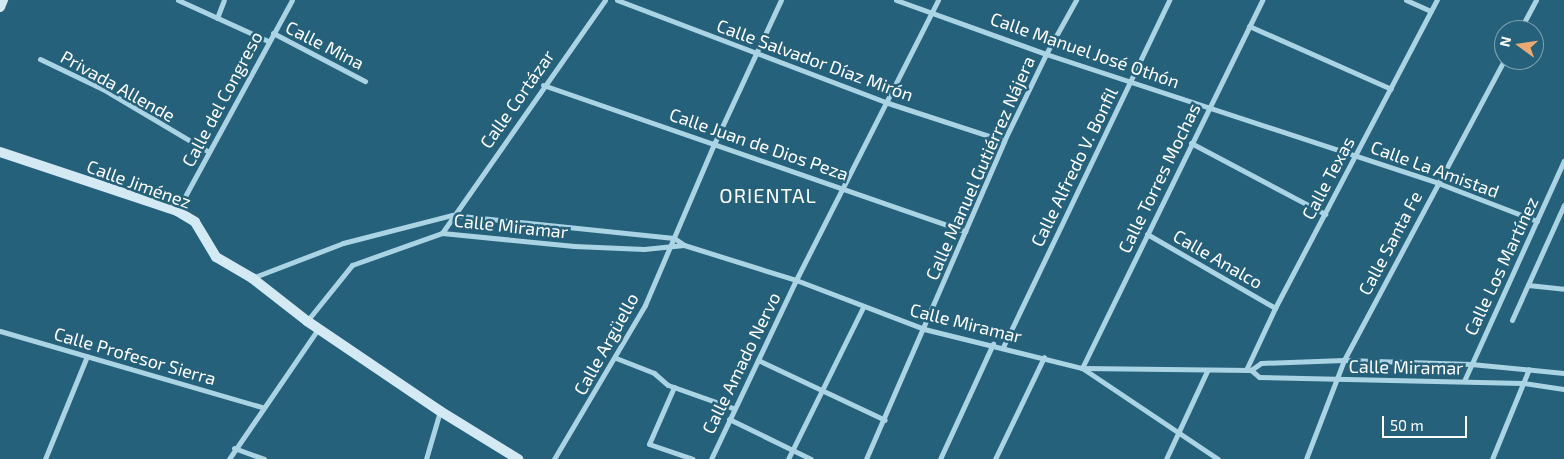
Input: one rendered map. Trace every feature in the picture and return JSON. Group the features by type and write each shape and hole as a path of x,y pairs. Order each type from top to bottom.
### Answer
{"street":[{"path":"0,7 3,0"},
{"name":"Calle Mina","path":"178,0 268,42"},
{"path":"217,18 224,0"},
{"name":"Calle del Congreso","path":"177,211 292,0"},
{"name":"Calle Cortázar","path":"442,233 452,215 605,0"},
{"name":"Calle Salvador Díaz Mirón","path":"617,0 888,103 1004,141"},
{"name":"Calle Argüello","path":"554,459 646,305 715,142 781,0"},
{"name":"Calle Manuel José Othón","path":"896,0 1046,54 1209,106"},
{"name":"Calle Amado Nervo","path":"711,459 796,280 846,188 938,0"},
{"name":"Calle Manuel Gutiérrez Nájera","path":"866,459 885,420 1004,141 1046,54 1076,0"},
{"name":"Calle Alfredo V. Bonfil","path":"1003,347 1169,0"},
{"name":"Calle Torres Mochas","path":"1082,368 1262,0"},
{"path":"1406,0 1431,11"},
{"name":"Calle Texas","path":"1248,370 1275,308 1437,0"},
{"path":"1525,20 1536,0"},
{"path":"1249,26 1391,89"},
{"name":"Calle Mina","path":"273,33 365,81"},
{"name":"Privada Allende","path":"40,59 103,89 209,152"},
{"name":"Calle Santa Fe","path":"1306,459 1338,380 1344,360 1499,70"},
{"name":"Calle Juan de Dios Peza","path":"543,85 715,142 965,232"},
{"name":"Calle La Amistad","path":"1209,106 1438,183 1537,221"},
{"path":"1191,143 1325,214"},
{"name":"Calle Jiménez","path":"0,152 177,211 195,222 216,256 252,278 318,329 440,411 518,459"},
{"name":"Calle Los Martínez","path":"1464,382 1564,161"},
{"path":"1512,320 1564,205"},
{"path":"252,278 343,243 452,215"},
{"name":"Calle Miramar","path":"452,215 674,238 684,245 796,280 924,329 1044,356 1082,368 1248,370 1261,363 1344,360 1471,364 1564,373"},
{"name":"Calle Miramar","path":"307,321 352,265 442,233 574,246 670,248 684,245"},
{"name":"Calle Analco","path":"1147,234 1275,308"},
{"path":"1528,285 1564,290"},
{"path":"788,459 863,306"},
{"path":"229,459 234,448 262,407 318,329"},
{"name":"Calle Profesor Sierra","path":"0,331 262,407"},
{"path":"940,459 993,344"},
{"path":"45,459 87,356"},
{"path":"996,459 1044,356"},
{"path":"616,358 654,373 674,387 734,408"},
{"path":"758,360 821,392 885,420"},
{"path":"1082,368 1177,434 1218,459"},
{"path":"1492,459 1529,369"},
{"name":"Calle Miramar","path":"1248,370 1259,378 1523,384 1564,389"},
{"path":"1166,459 1207,371"},
{"path":"674,387 649,444 693,459"},
{"path":"426,459 440,411"},
{"path":"730,419 811,459"},
{"path":"234,448 264,459"}],"district":[{"name":"ORIENTAL","path":"768,195"}]}
